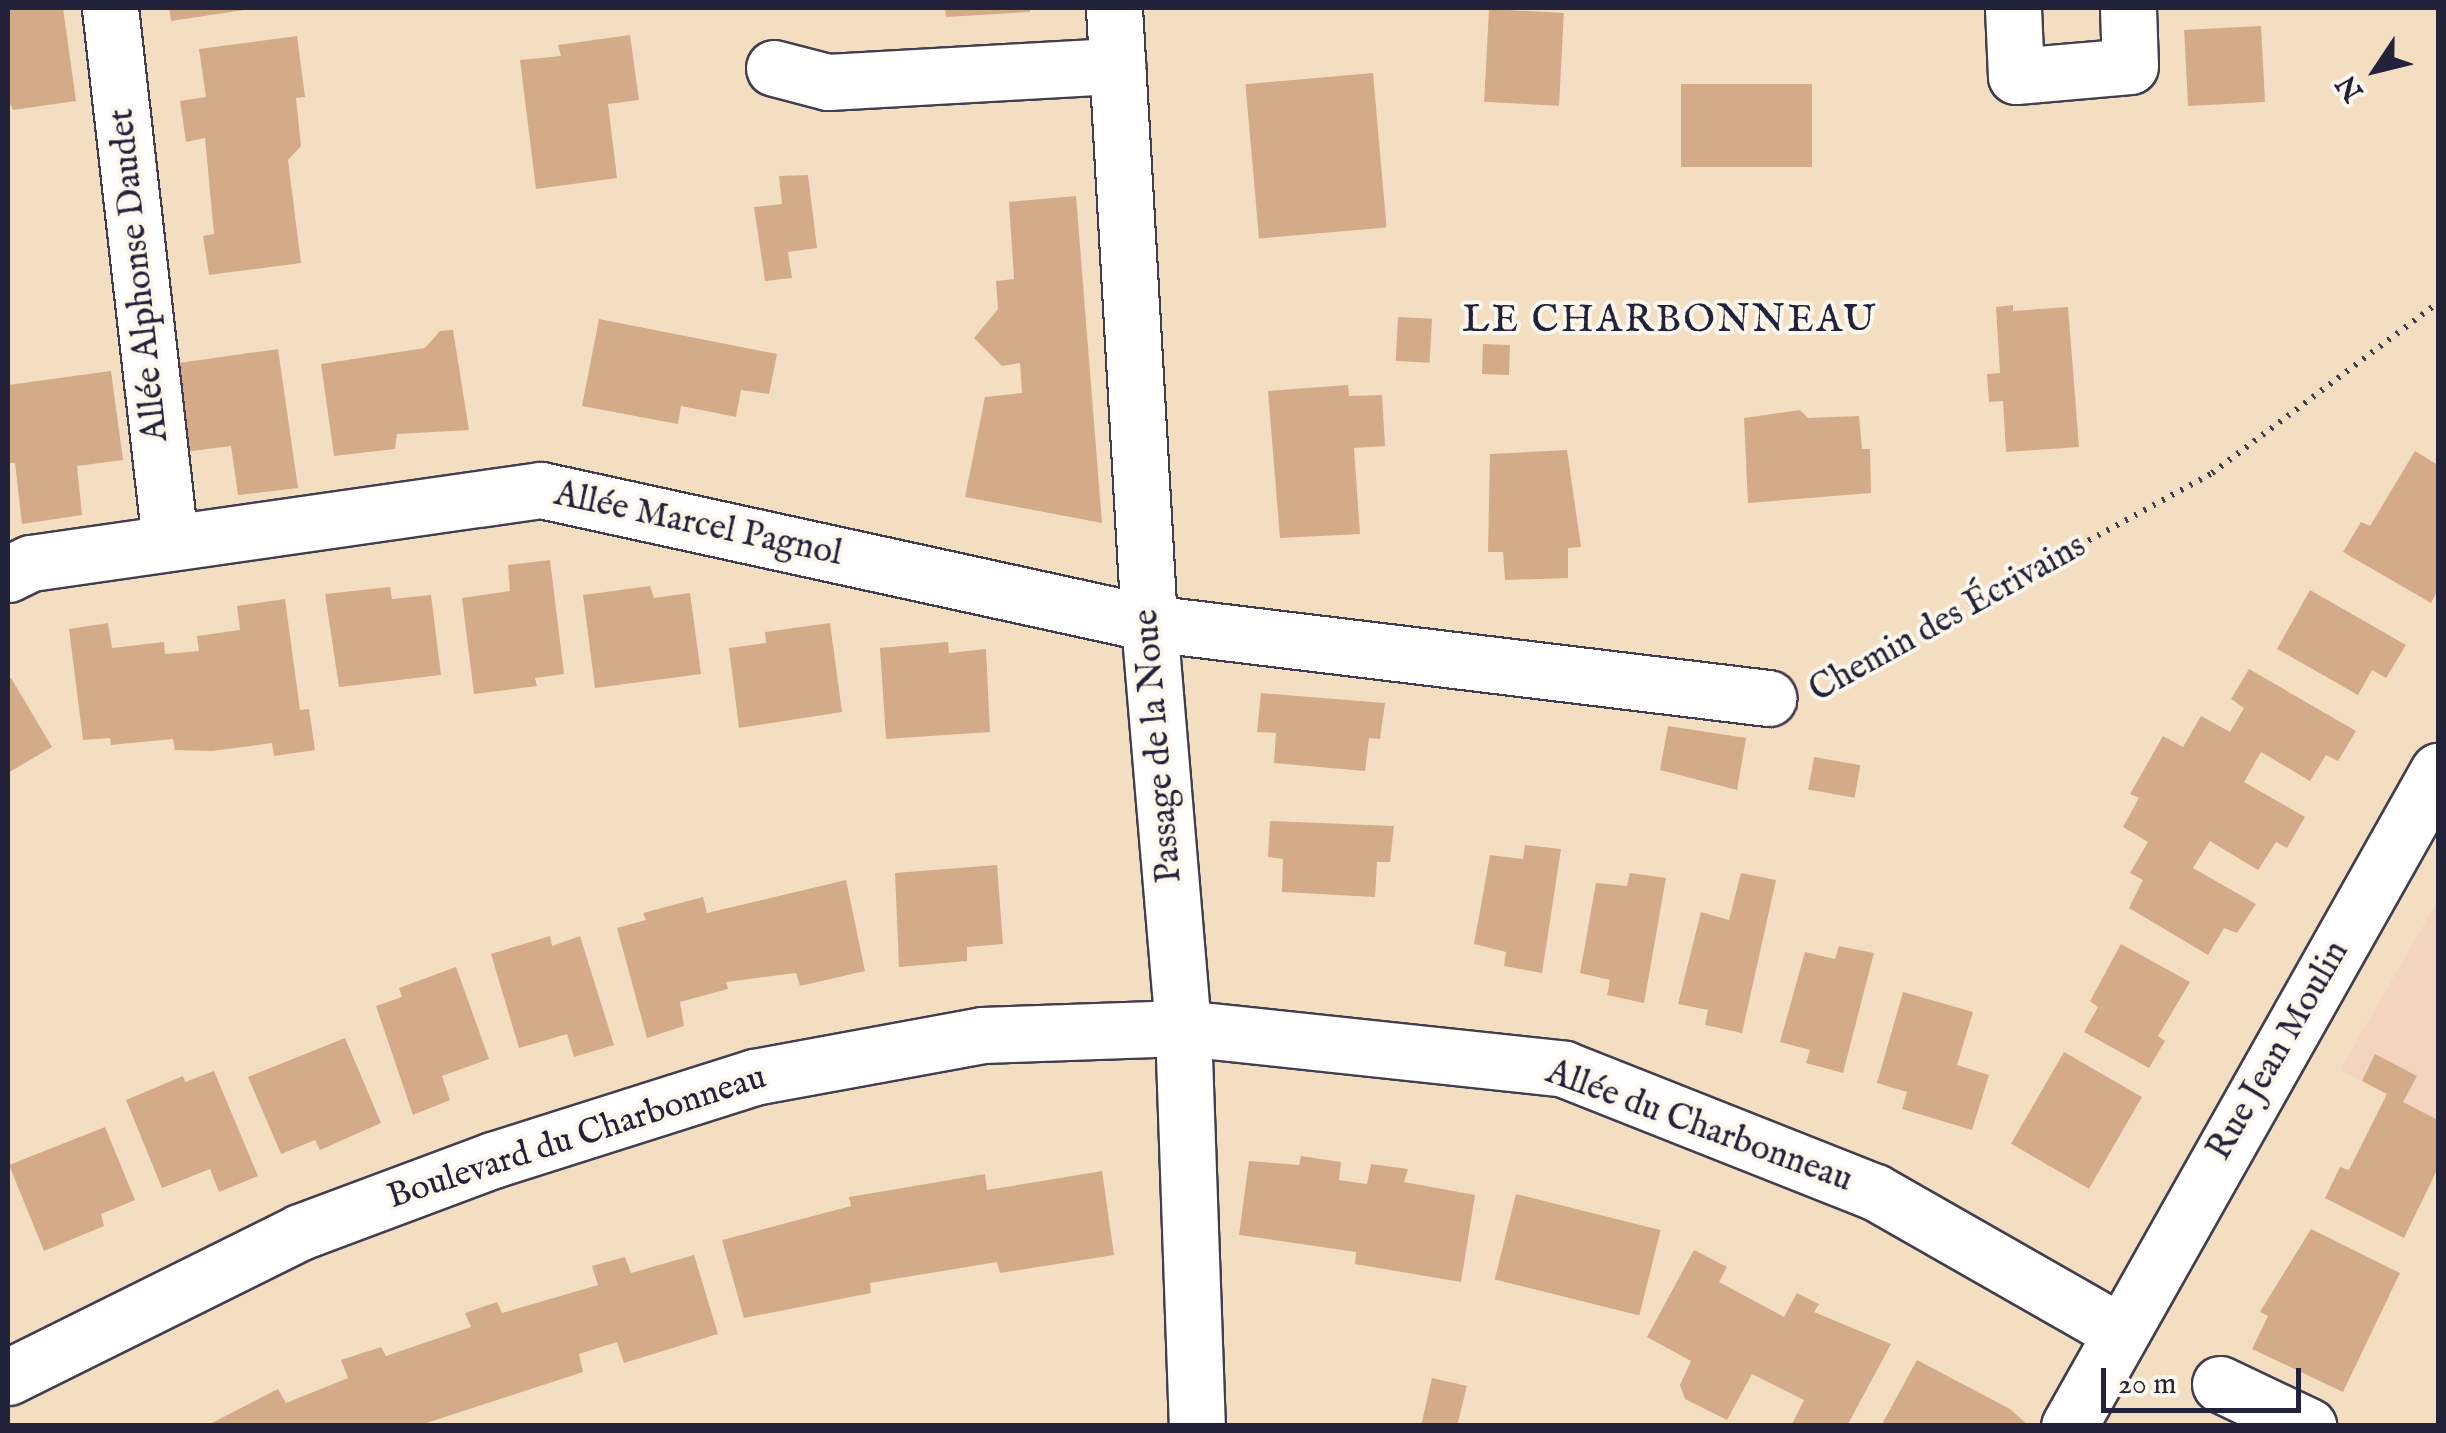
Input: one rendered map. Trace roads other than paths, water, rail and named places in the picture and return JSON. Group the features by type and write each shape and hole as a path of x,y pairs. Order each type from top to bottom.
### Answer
{"street":[{"name":"Allée Alphonse Daudet","path":"110,8 170,542"},
{"name":"Passage de la Noue","path":"1114,8 1148,623 1183,1028 1197,1426"},
{"path":"2013,8 2016,76 2130,66 2128,8"},
{"path":"774,68 828,82 1118,66"},
{"name":"Allée Marcel Pagnol","path":"8,574 31,563 541,490 1148,623"},
{"name":"Chemin des Écrivains","path":"1148,623 1768,698"},
{"name":"Rue Jean Moulin","path":"2069,1426 2119,1331 2438,771"},
{"name":"Allée du Charbonneau","path":"1183,1028 1564,1068 1876,1192 2119,1331"},
{"name":"Boulevard du Charbonneau","path":"8,1377 300,1232 494,1160 754,1077 982,1035 1183,1028"},
{"path":"2220,1384 2308,1426"}],"district":[{"name":"LE CHARBONNEAU","path":"1670,322"}]}
